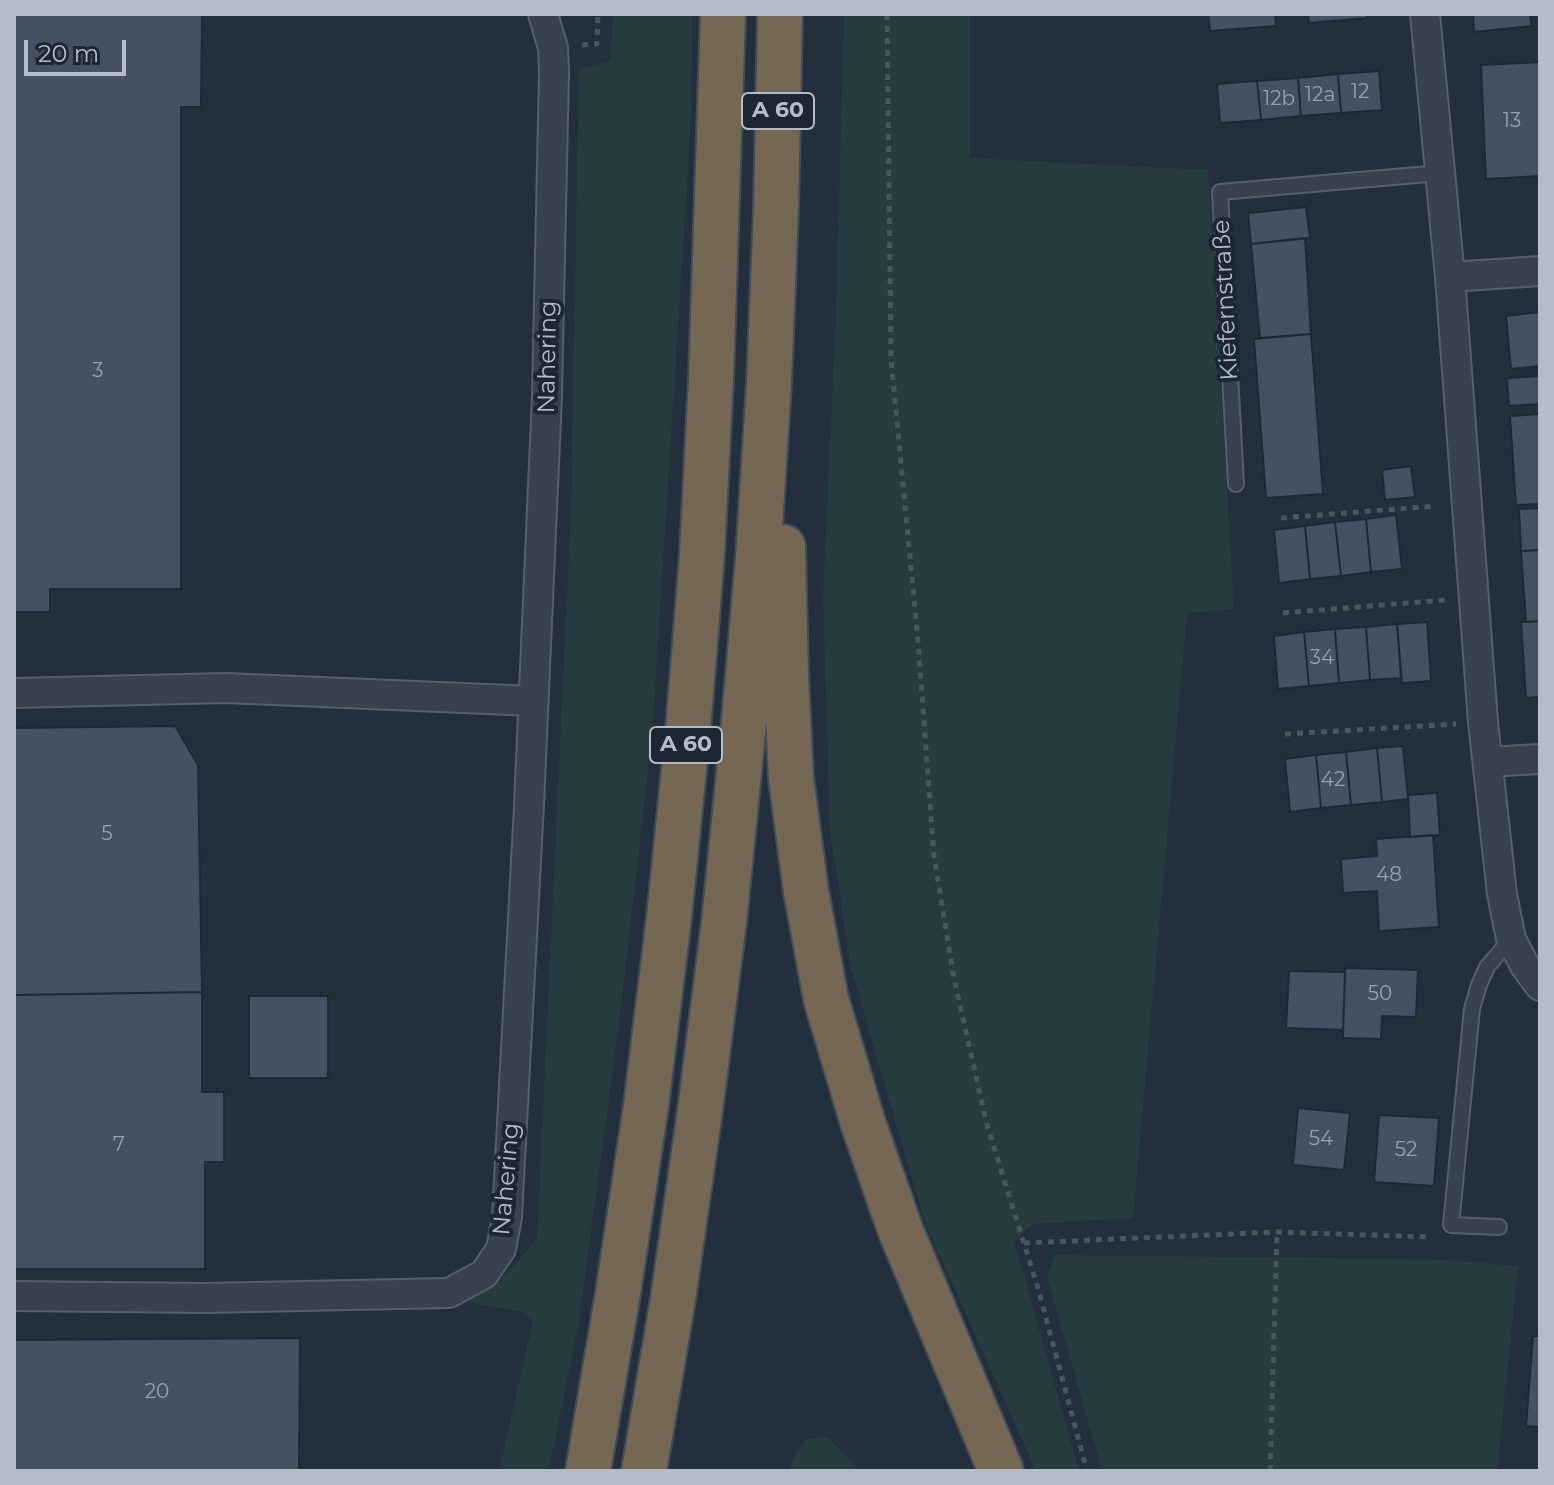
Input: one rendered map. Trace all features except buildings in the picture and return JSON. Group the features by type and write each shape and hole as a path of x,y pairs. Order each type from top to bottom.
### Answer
{"highway":[{"name":"A 60","path":"588,1471 646,1106 688,730 702,555 711,379 723,14"},
{"name":"A 60","path":"644,1471 700,1111 724,922 743,732 769,383 780,14"},
{"path":"776,209 786,676 791,778 806,891 826,999 863,1123 900,1229 1001,1471"}],"street":[{"name":"Nahering","path":"14,1296 205,1298 449,1293 484,1274 501,1249 507,1217 547,409 554,72 553,48 543,14"},
{"path":"1425,14 1450,277 1483,722 1502,894 1511,939 1540,986"},
{"path":"1450,277 1540,271"},
{"path":"14,693 226,688 534,701"},
{"path":"1488,762 1540,759"}],"lane":[{"name":"Kiefernstraße","path":"1236,484 1220,192 1440,173"},
{"path":"1499,1227 1451,1225 1472,1009 1487,967 1511,939"}],"path":[{"path":"887,14 891,359 918,641 934,856 954,979 987,1125 1038,1288 1087,1471"},
{"path":"1281,518 1467,504"},
{"path":"1283,613 1474,598"},
{"path":"1285,734 1483,722"},
{"path":"1024,1243 1277,1232 1450,1238 1451,1225"},
{"path":"1270,1471 1277,1232"}],"green space":[{"path":"613,14 692,14 691,120 652,736 618,1032 578,1327 555,1440 548,1471 499,1471 533,1321 522,1312 468,1302 496,1285 537,1239 571,509 579,68 610,62"},
{"path":"844,14 970,14 970,158 1208,170 1234,609 1187,613 1133,1218 1033,1224 1014,1241 1079,1471 1036,1471 924,1220 850,964 830,829 823,595 836,314"},
{"path":"1055,1255 1431,1259 1518,1266 1497,1471 1102,1471 1047,1276"},
{"path":"828,1437 860,1471 789,1471 806,1439"}]}
